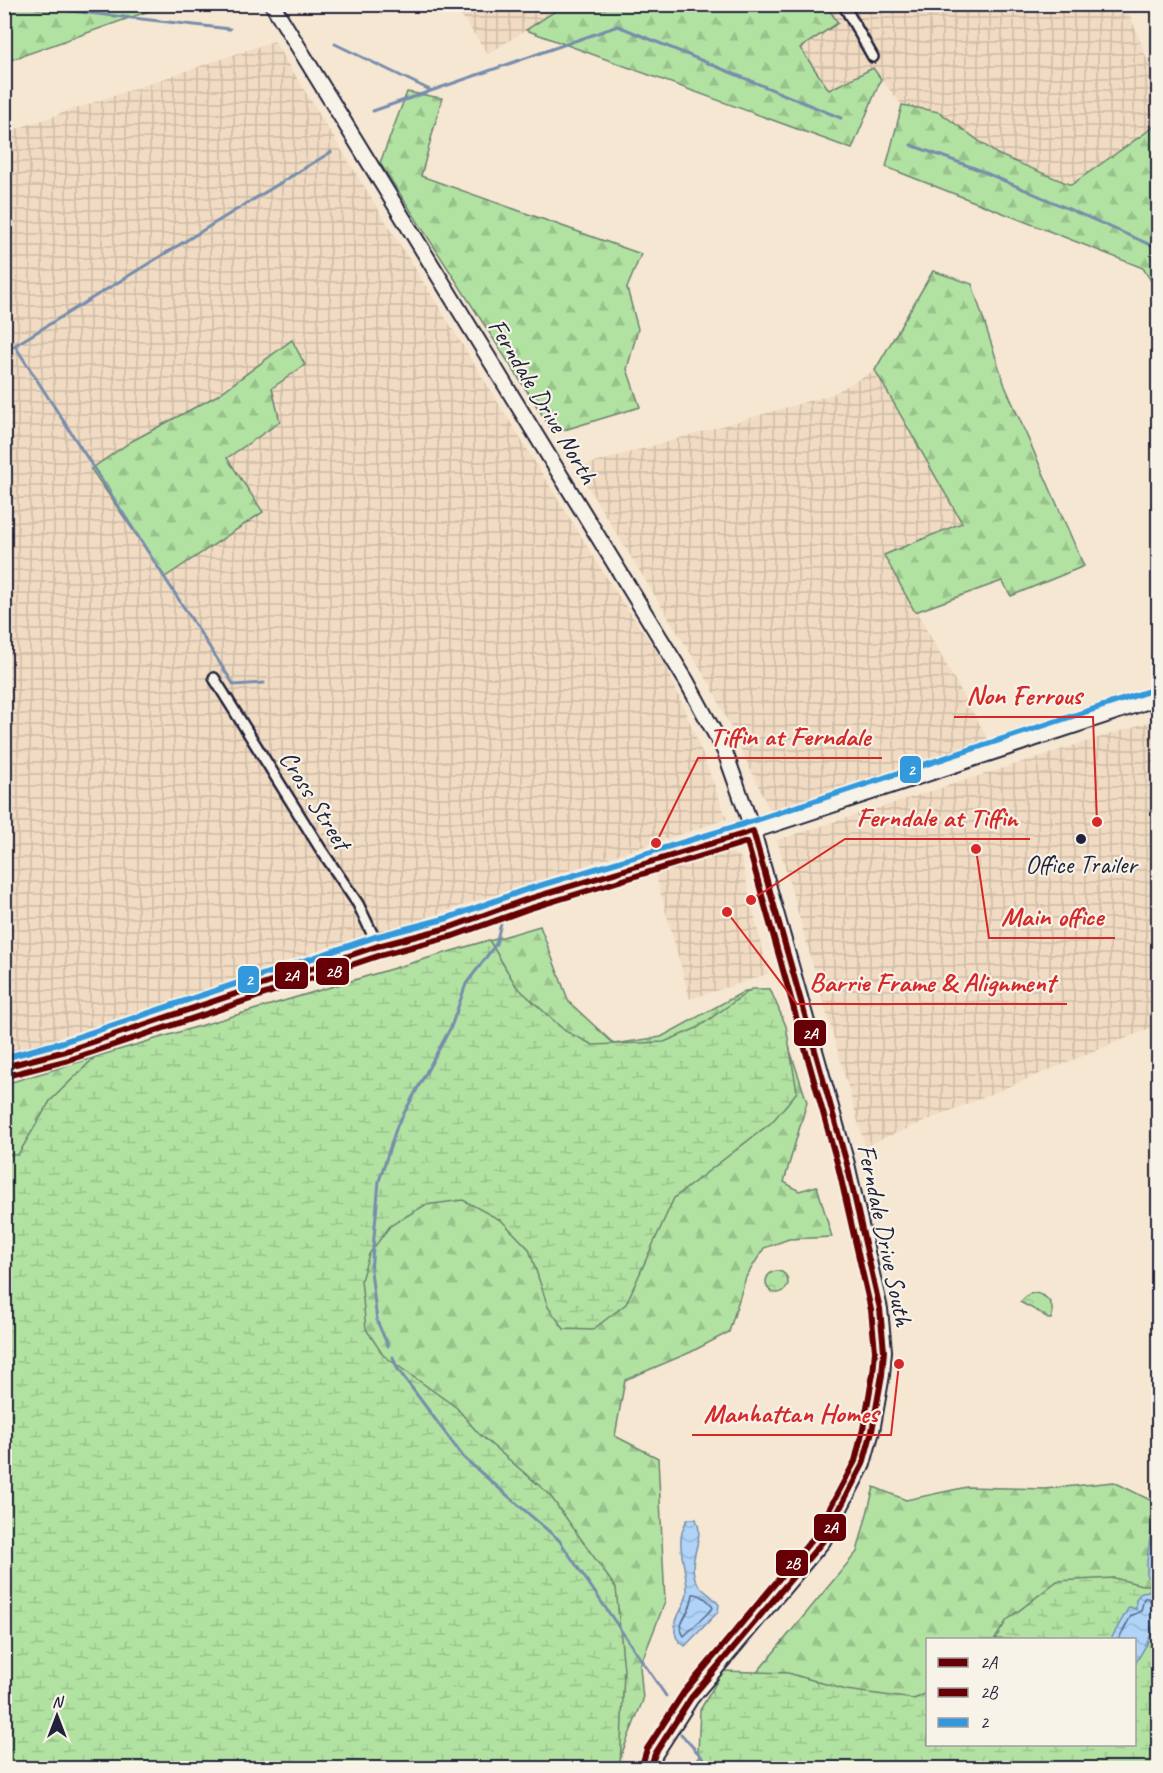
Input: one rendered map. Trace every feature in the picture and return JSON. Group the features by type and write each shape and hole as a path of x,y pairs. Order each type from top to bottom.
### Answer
{"main road":[{"name":"Ferndale Drive North","path":"272,4 687,681 725,752 753,831"},
{"path":"4,1067 66,1051 378,946 451,927 525,900 753,831 1158,698"},
{"name":"Ferndale Drive South","path":"650,1768 655,1754 691,1698 823,1541 863,1464 872,1431 882,1375 884,1351 880,1309 849,1174 753,831"}],"street":[{"path":"843,4 873,57"},
{"name":"Cross Street","path":"214,678 320,848 358,904 378,946"}],"shaded area":[{"path":"454,5 566,5 488,54"},
{"path":"826,5 1126,5 1158,87 1158,124 1071,185 997,154 939,112 902,105 873,69 830,91 800,48 837,23"},
{"path":"274,41 613,588 665,663 727,819 5,1055 4,133"},
{"path":"875,370 962,523 885,556 989,741 770,811 712,688 576,468 833,394"},
{"path":"1158,719 1158,1025 865,1146 777,840"},
{"path":"729,851 741,858 768,974 690,999 655,873"}],"green space":[{"path":"5,4 166,4 166,5 5,62"},
{"path":"566,4 826,5 838,23 800,48 829,90 873,68 881,79 852,149 526,30"},
{"path":"407,92 442,98 421,176 641,254 627,288 638,329 627,369 640,407 554,433 380,163"},
{"path":"902,105 939,112 997,154 1071,185 1158,124 1158,292 1143,268 886,167"},
{"path":"933,271 972,284 1005,386 1084,566 1011,596 1002,581 915,612 884,555 962,523 875,370"},
{"path":"292,340 305,365 272,388 280,422 227,458 263,512 165,577 91,469 132,441 218,395"},
{"path":"540,926 569,1002 614,1044 661,1037 745,991 770,989 807,1102 784,1182 799,1191 817,1186 832,1237 789,1239 764,1248 746,1277 729,1332 691,1352 625,1380 615,1436 658,1458 665,1602 640,1666 643,1700 616,1768 5,1768 5,1084"},
{"path":"489,940 516,986 565,1031 593,1045 664,1042 697,1028 752,989 770,989 786,1026 797,1092 772,1122 674,1198 626,1304 592,1330 564,1329 548,1307 529,1249 502,1221 463,1200 425,1205 390,1226 369,1254 361,1280 366,1329 383,1355 457,1408 478,1433 549,1494 616,1588 624,1670 620,1768 5,1768 5,1154 18,1155 50,1101 95,1057"},
{"path":"777,1271 787,1278 788,1282 781,1292 777,1293 767,1286 766,1282 773,1272"},
{"path":"1029,1294 1044,1296 1050,1302 1051,1319 1020,1302"},
{"path":"1114,1482 1158,1504 1158,1768 692,1768 734,1700 857,1552 874,1487 906,1500 967,1487 1044,1489"},
{"path":"1114,1578 1142,1585 1158,1585 1158,1768 761,1768 749,1762 722,1768 709,1768 698,1753 700,1710 723,1671 788,1673 846,1690 914,1699 926,1693 926,1746 1136,1746 1136,1638 996,1638 1007,1620 1057,1581"}],"water":[{"path":"1158,1497 1158,1583 1153,1593 1156,1603 1155,1621 1149,1639 1136,1662 1136,1638 1112,1638 1129,1607 1136,1609 1136,1599 1142,1592 1149,1591 1152,1580 1147,1575 1147,1557 1156,1512 1155,1500"},
{"path":"688,1519 696,1519 699,1534 693,1565 696,1581 719,1605 718,1612 685,1646 679,1642 675,1627 687,1592 681,1536"},
{"path":"749,1762 761,1768 717,1768 730,1763"}],"waterway":[{"path":"9,4 230,29"},
{"path":"373,111 618,26 841,118"},
{"path":"335,44 430,90"},
{"path":"911,145 977,169 1158,248"},
{"path":"4,352 331,152"},
{"path":"15,346 234,685 264,683"},
{"path":"388,1346 377,1321 371,1271 379,1181 397,1126 451,1027 466,984 496,944 501,923"},
{"path":"393,1357 397,1368 464,1458 559,1540 666,1696"},
{"path":"681,1734 709,1765 709,1768"}],"transit line":[{"name":"2","path":"4,1058 63,1042 375,937 448,918 522,891 750,822 1155,689"},
{"name":"2A","path":"4,1067 66,1051 378,946 451,927 525,900 753,831 847,1164 880,1309 884,1351 882,1375 872,1431 863,1464 823,1541 691,1698 655,1754 650,1768"},
{"name":"2B","path":"6,1076 69,1060 381,955 453,936 528,909 747,842 838,1166 871,1310 875,1351 873,1374 855,1461 815,1536 684,1692 647,1749 642,1765"}],"place":[{"name":"Non Ferrous","path":"1097,822"},
{"name":"Office Trailer","path":"1081,839"},
{"name":"Tiffin at Ferndale","path":"656,843"},
{"name":"Main office","path":"976,849"},
{"name":"Ferndale at Tiffin","path":"751,900"},
{"name":"Barrie Frame & Alignment","path":"727,912"},
{"name":"Manhattan Homes","path":"899,1364"}]}
